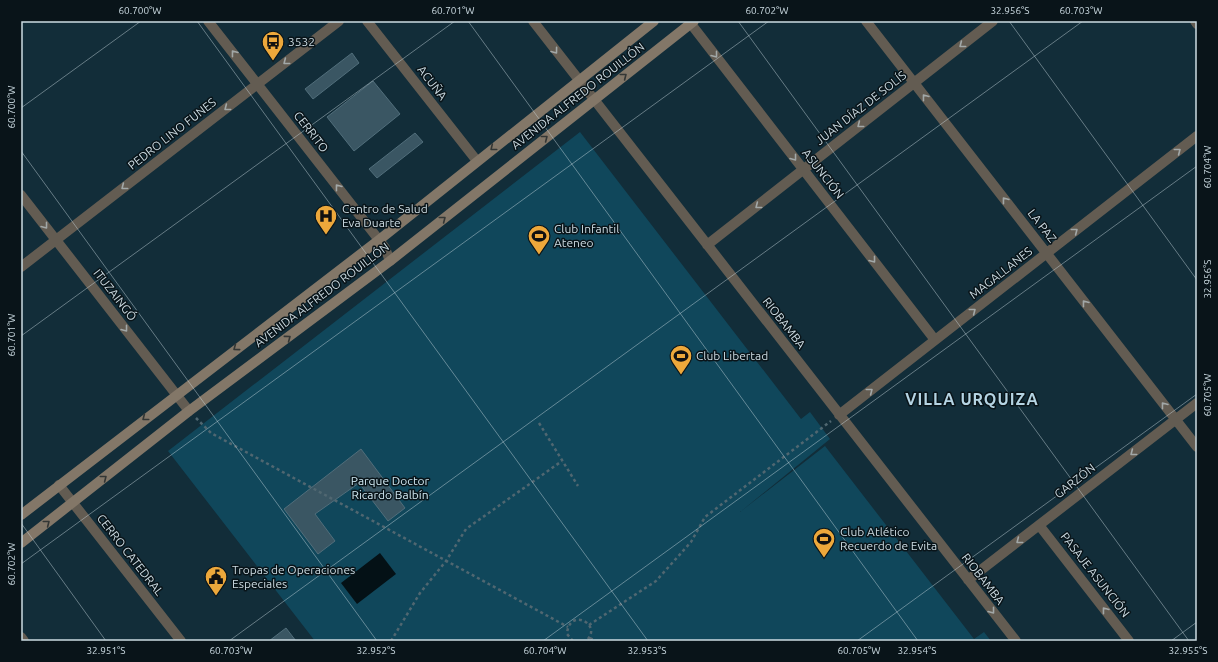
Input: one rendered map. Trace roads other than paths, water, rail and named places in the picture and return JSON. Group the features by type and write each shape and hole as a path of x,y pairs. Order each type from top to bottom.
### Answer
{"street":[{"name":"CERRITO","path":"208,21 379,240 385,248 390,261"},
{"name":"PEDRO LINO FUNES","path":"21,267 339,21"},
{"name":"ACUÑA","path":"367,21 477,161"},
{"name":"RIOBAMBA","path":"533,21 585,90 1016,641"},
{"name":"AVENIDA ALFREDO ROUILLÓN","path":"21,515 176,394 379,240 654,21"},
{"name":"LA PAZ","path":"866,21 1197,447"},
{"name":"JUAN DÍAZ DE SOLÍS","path":"707,245 993,21"},
{"name":"AVENIDA ALFREDO ROUILLÓN","path":"21,543 189,411 390,261 692,22"},
{"name":"ASUNCIÓN","path":"692,22 803,170 935,340"},
{"name":"MAGALLANES","path":"839,415 1197,136"},
{"name":"ITUZAINGÓ","path":"21,195 189,411"},
{"name":"GARZÓN","path":"968,580 1197,403"},
{"name":"CERRO CATEDRAL","path":"59,485 181,641"},
{"name":"PASAJE ASUNCIÓN","path":"1039,525 1129,641"},
{"path":"21,637 24,641"}],"place":[{"name":"3532","path":"273,62"},
{"name":"Centro de Salud Eva Duarte","path":"326,236"},
{"name":"Club Infantil Ateneo","path":"539,256"},
{"name":"Club Libertad","path":"681,376"},
{"name":"Club Atlético Recuerdo de Evita","path":"824,558"},
{"name":"Tropas de Operaciones Especiales","path":"216,596"}],"district":[{"name":"VILLA URQUIZA","path":"972,399"}],"park label":[{"name":"Parque Doctor Ricardo Balbín","path":"390,488"}]}
